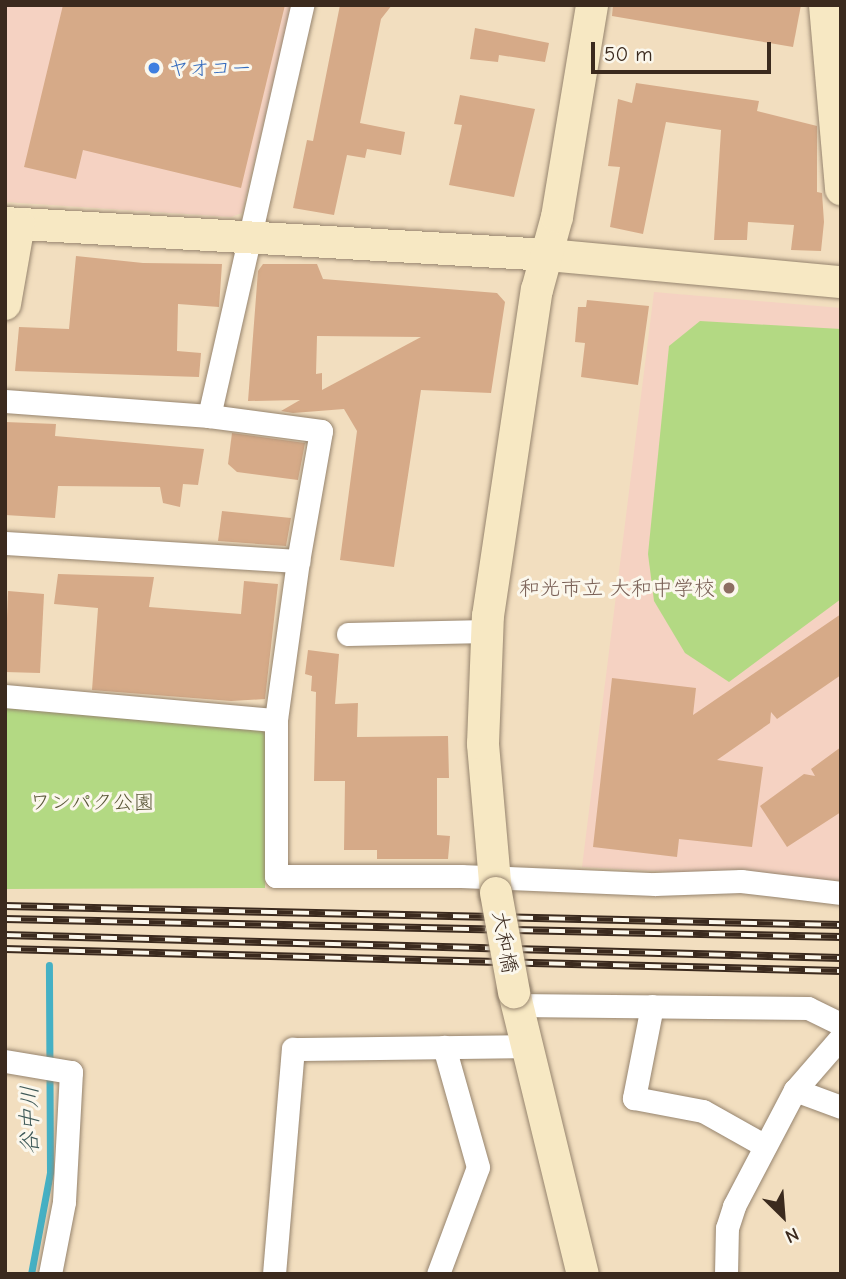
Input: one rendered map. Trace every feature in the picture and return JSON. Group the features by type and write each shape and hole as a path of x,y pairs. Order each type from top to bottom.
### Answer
{"street":[{"path":"209,416 302,5"},
{"name":"大和橋","path":"583,1274 515,998 495,886 483,744 487,631 514,428 548,256 592,5"},
{"path":"825,5 837,102 841,189"},
{"path":"5,304 12,223 548,256 841,282"},
{"path":"5,401 209,416 321,431 298,561 276,720 276,876 495,886 741,881 841,893"},
{"path":"5,544 298,561"},
{"path":"348,634 487,631"},
{"path":"5,696 276,720"},
{"path":"515,998 652,1006 808,1009 841,1024"},
{"path":"652,1006 634,1098 703,1111 765,1146"},
{"path":"726,1274 727,1228 765,1146 795,1090 841,1037"},
{"path":"272,1273 293,1049 526,1046"},
{"path":"438,1274 478,1167 443,1047"},
{"path":"5,1061 71,1072 64,1202 50,1274"},
{"path":"795,1090 841,1107"}],"shaded area":[{"path":"5,5 292,5 242,213 231,217 5,202"},
{"name":"和光市立 大和中学校","path":"654,292 841,308 841,881 582,867"}],"green space":[{"path":"700,321 841,329 841,599 729,682 685,653 654,601 648,554 669,346"},
{"name":"ワンパク公園","path":"5,708 261,728 267,735 265,888 5,889"}],"building":[{"path":"63,5 285,5 241,188 83,150 76,179 24,167"},
{"path":"340,5 392,5 381,19 360,123 405,132 401,155 367,149 365,158 347,155 334,215 293,208 307,140 313,141"},
{"path":"613,5 801,5 793,47 612,16"},
{"path":"475,28 549,43 545,62 499,55 498,62 470,59"},
{"path":"636,83 759,101 757,111 817,126 817,192 822,193 824,222 821,251 791,250 794,225 748,222 747,240 714,240 721,130 666,122 643,234 610,227 620,167 608,166 618,99 632,103"},
{"path":"460,95 535,109 514,197 449,185 462,125 454,124"},
{"path":"76,256 143,263 222,264 219,307 178,304 177,351 201,353 199,377 15,371 19,327 69,329"},
{"path":"263,264 317,264 323,279 497,293 505,302 491,393 421,390 394,567 340,560 357,431 344,409 293,413 281,411 300,400 248,401 258,271","holes":["317,336 421,337 322,390 322,373 316,374"]},
{"path":"587,300 649,306 638,385 581,377 585,343 575,342 578,307 586,307"},
{"path":"5,422 56,424 55,436 204,449 198,485 183,484 180,507 163,503 160,487 58,486 55,518 5,515"},
{"path":"232,433 305,443 298,480 237,472 228,464"},
{"path":"222,511 291,518 286,546 218,541"},
{"path":"58,574 154,577 149,607 241,614 244,581 278,584 265,699 231,701 92,690 98,608 54,604"},
{"path":"8,591 44,594 40,673 5,672"},
{"path":"841,614 841,675 777,719 771,712 770,723 717,760 763,767 752,847 679,839 677,857 593,847 612,678 696,688 693,715"},
{"path":"308,650 339,654 335,704 358,703 357,737 448,736 449,778 437,778 437,835 450,836 448,859 377,859 377,850 344,850 345,781 314,781 316,692 311,691 312,676 305,674"},
{"path":"841,747 841,812 787,847 760,806 804,774 815,776 811,769"}],"waterway":[{"name":"谷中川","path":"31,1274 50,1172 49,965"}],"railway":[{"path":"5,906 841,925"},
{"path":"5,919 841,937"},
{"path":"5,935 841,958"},
{"path":"5,949 841,971"}],"place":[{"name":"ヤオコー","path":"154,68"},
{"name":"和光市立 大和中学校","path":"729,588"}]}
